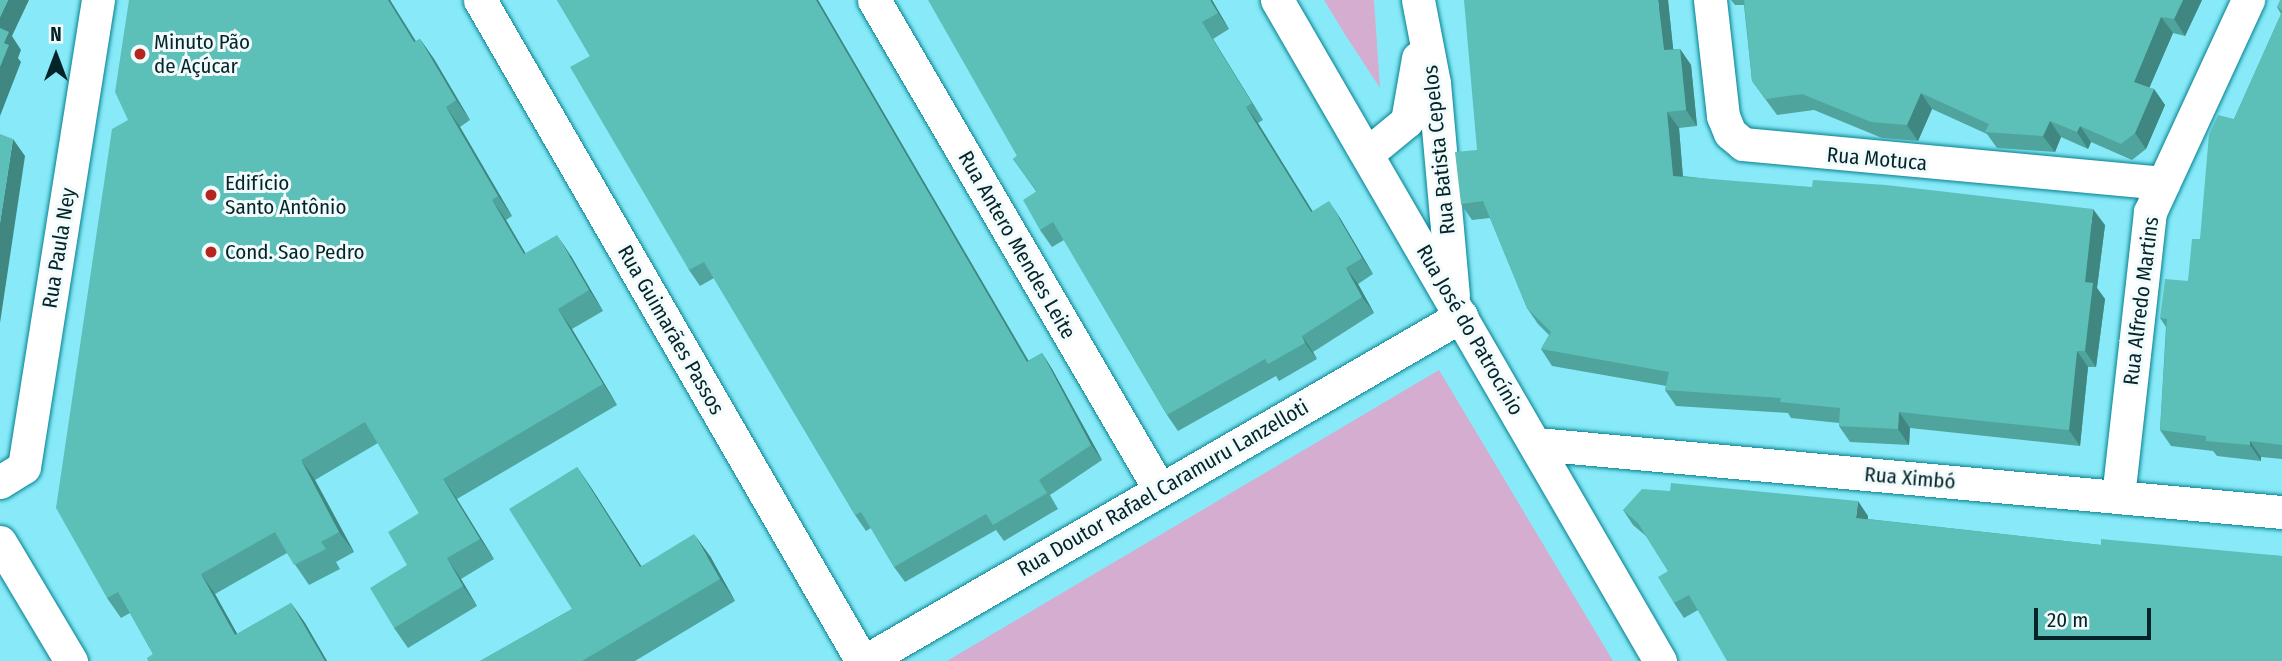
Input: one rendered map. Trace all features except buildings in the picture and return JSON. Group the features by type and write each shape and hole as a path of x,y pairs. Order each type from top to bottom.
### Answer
{"street":[{"name":"Rua Paula Ney","path":"0,482 24,467 98,0"},
{"name":"Rua Guimarães Passos","path":"480,0 863,661"},
{"name":"Rua Antero Mendes Leite","path":"874,0 1160,490"},
{"name":"Rua José do Patrocínio","path":"1277,0 1537,444 1660,661"},
{"name":"Rua Batista Cepelos","path":"1418,0 1422,39 1434,83 1458,311"},
{"name":"Rua Motuca","path":"1710,0 1723,116 1730,133 1743,144 2163,183"},
{"name":"Rua Alfredo Martins","path":"2118,497 2150,212 2248,0"},
{"name":"Rua Batista Cepelos","path":"1368,153 1407,121 1422,39"},
{"name":"Rua Doutor Rafael Caramuru Lanzelloti","path":"863,661 1160,490 1458,311"},
{"name":"Rua Ximbó","path":"1537,444 2282,512"},
{"path":"0,542 71,661"}],"shaded area":[{"path":"1324,0 1374,0 1380,88 1346,36"},
{"path":"1439,370 1613,661 947,661"}],"place":[{"name":"Minuto Pão de Açúcar","path":"140,54"},
{"name":"Edifício Santo Antônio","path":"211,195"},
{"name":"Cond. Sao Pedro","path":"211,252"}]}
